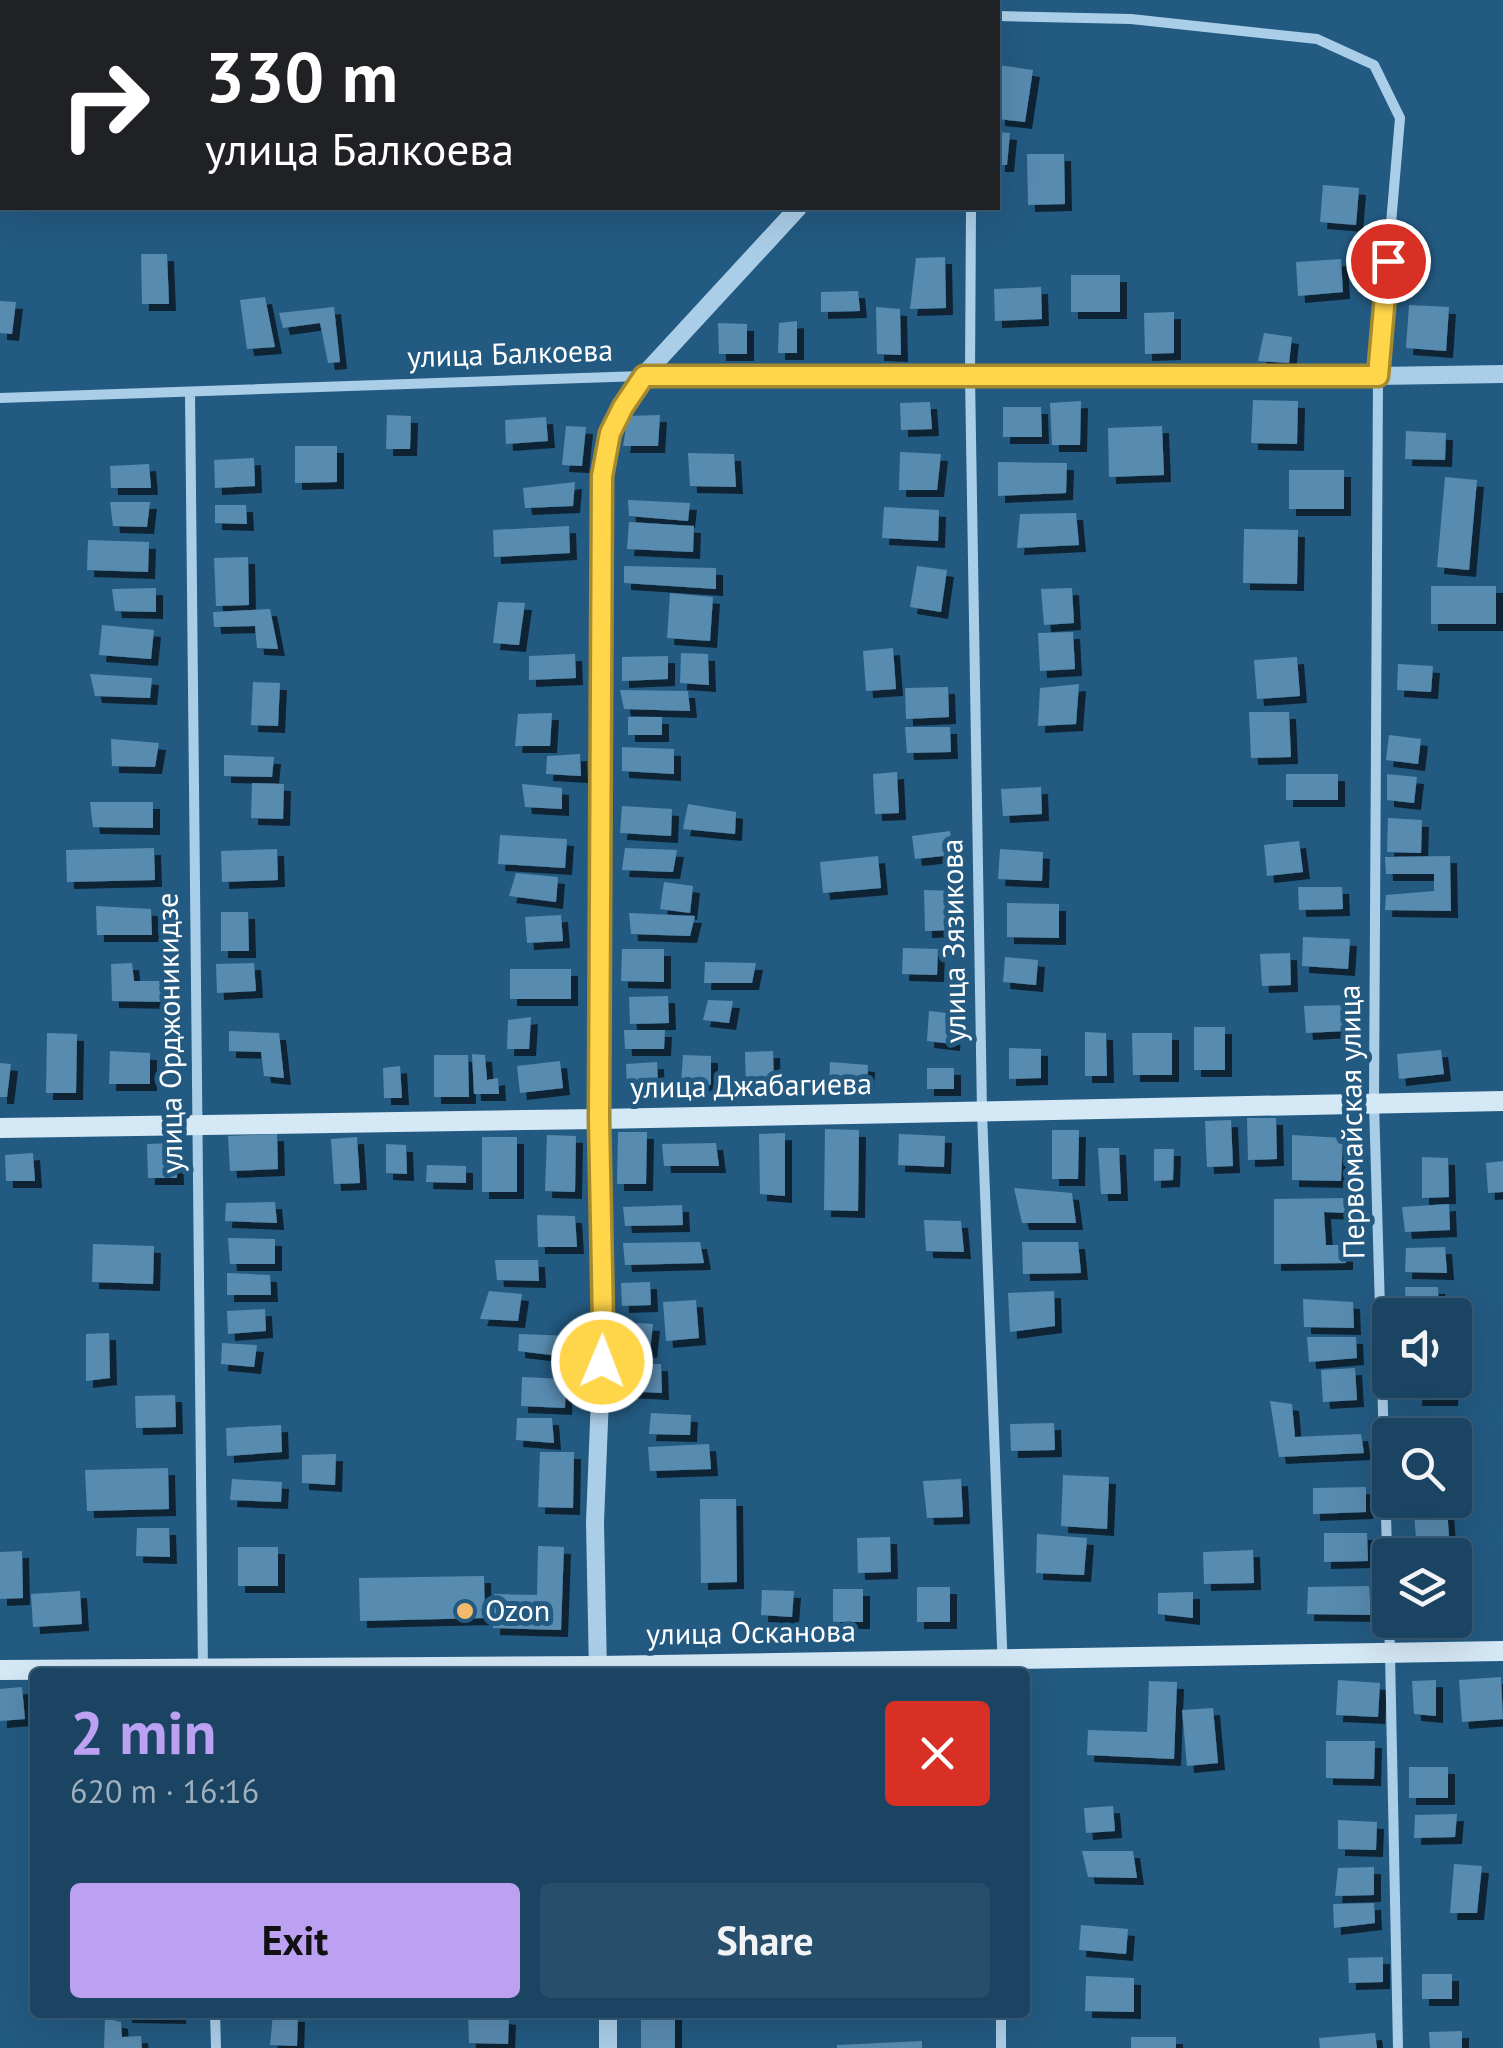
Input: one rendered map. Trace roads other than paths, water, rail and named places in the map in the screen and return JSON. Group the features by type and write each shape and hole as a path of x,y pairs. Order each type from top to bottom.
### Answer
{"main road":[{"name":"улица Джабагиева","path":"0,1128 1503,1101"},
{"name":"улица Осканова","path":"699,1668 1003,1665 1503,1651"},
{"name":"улица Осканова","path":"0,1670 30,1670"}],"street":[{"name":"Первомайская улица","path":"1000,16 1131,18 1317,39 1374,65 1400,118 1378,376 1374,1104 1398,2048"},
{"path":"598,1668 595,1522 603,1322 599,1119 602,476 610,433 644,376 796,210"},
{"name":"улица Зязикова","path":"971,210 970,376 982,1112 1003,1665"},
{"name":"улица Балкоева","path":"0,398 644,376 1503,374"},
{"name":"улица Орджоникидзе","path":"190,393 203,1668"},
{"path":"215,2018 216,2048"},
{"path":"608,2018 608,2048"},
{"path":"1001,2018 1001,2048"}],"place":[{"name":"Ozon","path":"465,1611"}]}
